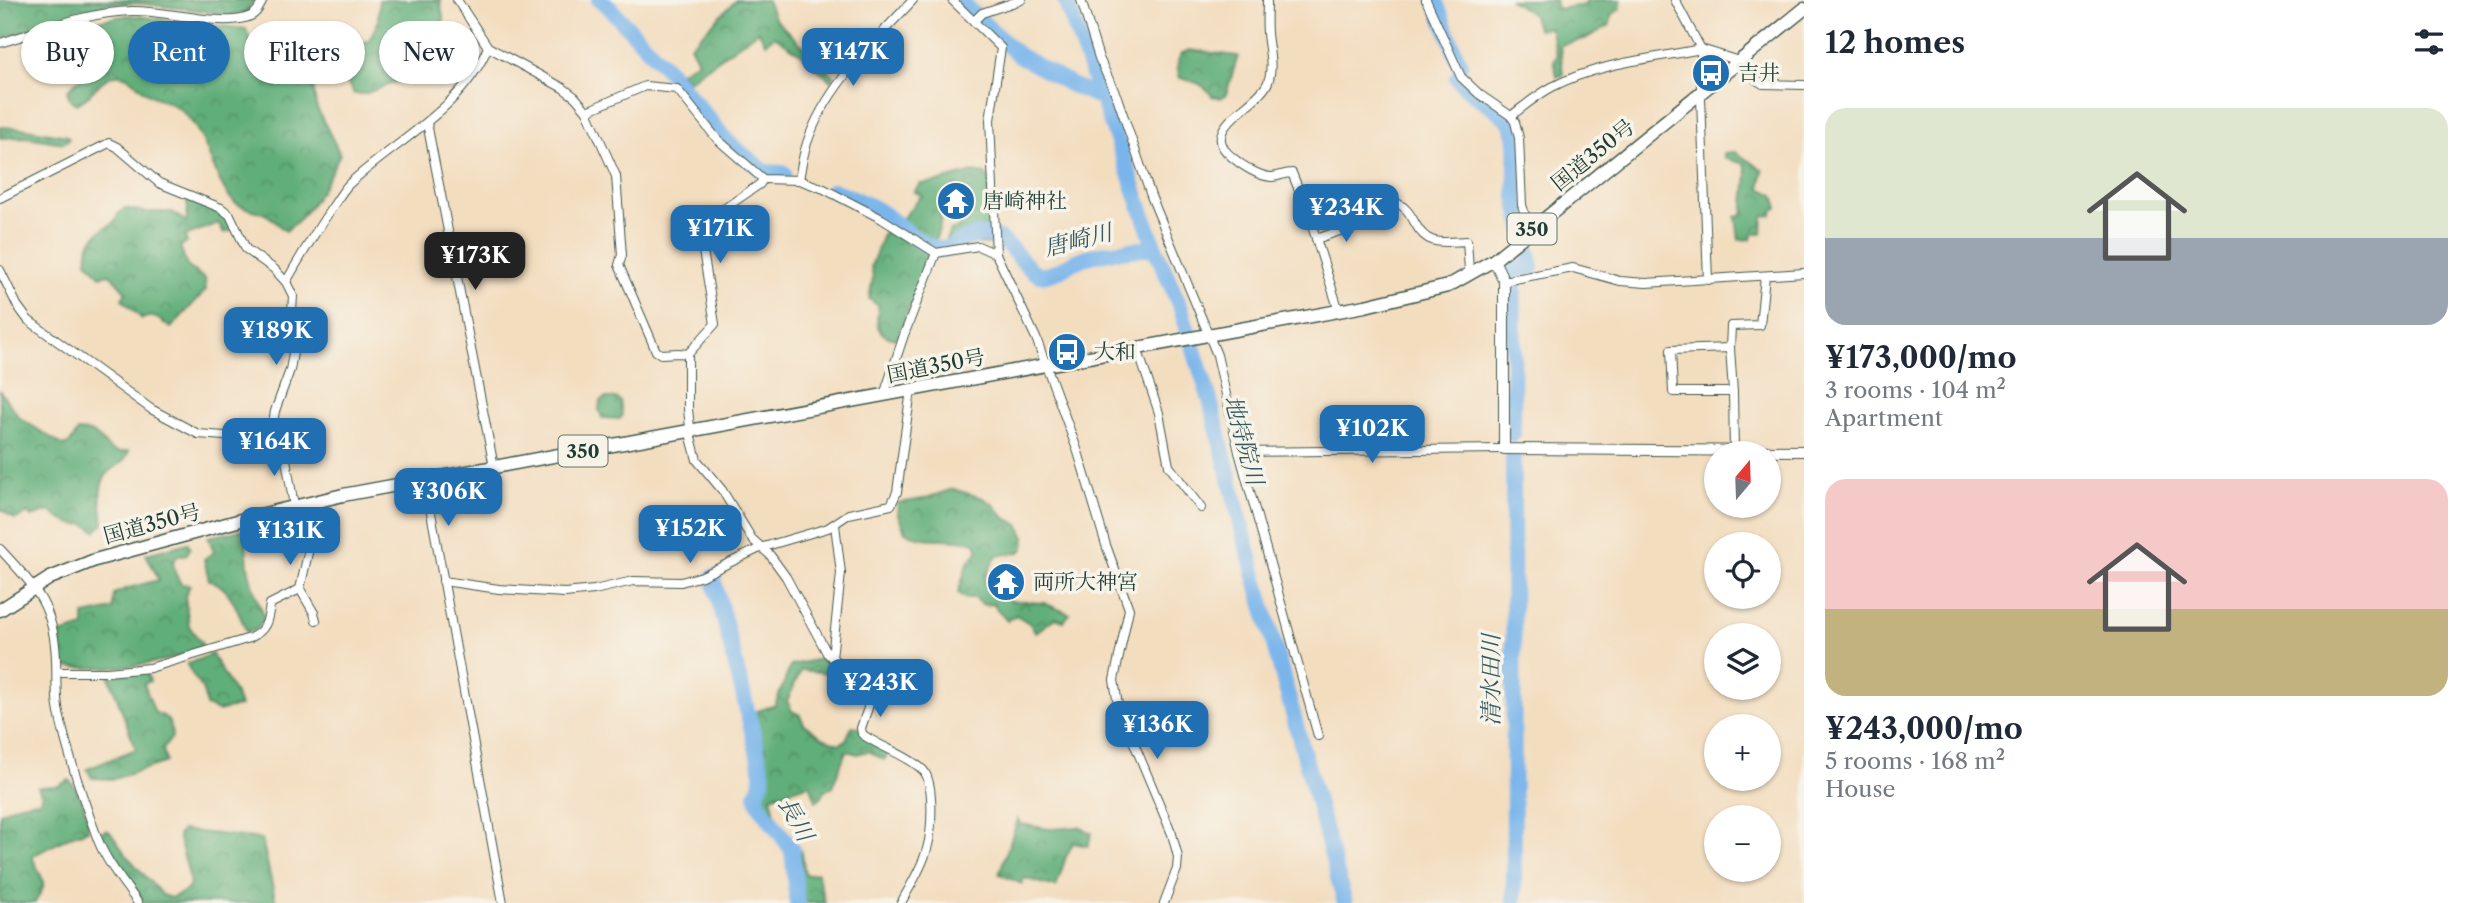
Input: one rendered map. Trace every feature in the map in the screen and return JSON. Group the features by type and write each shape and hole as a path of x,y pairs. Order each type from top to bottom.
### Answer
{"highway":[{"name":"国道350号","path":"0,610 63,572 95,559 298,505 1339,311 1420,295 1448,286 1494,260 1804,9"}],"street":[{"path":"0,43 101,13 153,11 229,21 244,19 254,15 263,0"},
{"path":"457,0 488,47 563,88 575,97 586,111 616,176 622,255 619,265 628,290 656,351 661,354 688,354"},
{"path":"799,180 806,145 814,126 843,77 913,0"},
{"path":"952,0 1001,48 990,120 996,254 1028,321 1078,452 1106,545 1129,609 1114,680 1118,705 1172,834 1178,857 1177,869 1164,903"},
{"path":"974,20 982,13 1021,0"},
{"path":"1081,0 1099,58 1113,88 1151,196 1217,355 1239,452 1318,736"},
{"path":"1267,0 1269,82 1261,94 1230,120 1221,135 1222,144 1228,154 1239,163 1264,175 1272,177 1292,173 1339,311"},
{"path":"1426,0 1461,77 1516,122 1522,205 1530,230"},
{"path":"1675,0 1701,49 1708,280"},
{"path":"286,282 303,250 347,186 381,156 427,123 466,85 488,47"},
{"path":"1511,116 1550,88 1575,77 1661,54 1701,49 1739,61 1763,84 1804,85"},
{"path":"586,111 645,86 677,89 717,139 763,179 799,180 855,204 936,253 978,246 996,254"},
{"path":"427,123 494,467"},
{"path":"0,198 109,143 159,183 221,208 230,215 246,249 263,260 286,282 293,296 293,353 273,423 278,440 284,448 310,544 300,589 316,620"},
{"path":"763,179 760,184 699,226 715,324 688,354 690,431 697,460 722,490 746,530 786,577 832,658 873,682 875,688 861,728 862,734 915,764 925,772 929,780 931,812 928,845 901,903"},
{"path":"1300,191 1371,195 1396,203 1408,211 1423,237 1435,242 1467,241 1469,270 1472,274"},
{"path":"1316,239 1366,222"},
{"path":"884,395 936,253"},
{"path":"1494,260 1511,279 1504,449"},
{"path":"1511,279 1573,268 1634,283 1804,273"},
{"path":"0,270 17,305 28,320 151,409 198,435 278,440"},
{"path":"1734,441 1731,326 1760,325 1765,276"},
{"path":"1137,348 1160,413 1169,466 1201,508"},
{"path":"1730,348 1671,350 1672,392 1733,391"},
{"path":"443,581 499,589 565,593 633,581 681,582 702,576 760,548 835,525 849,514 891,505 895,500 911,390"},
{"path":"1239,452 1504,449 1704,451"},
{"path":"1782,451 1804,451"},
{"path":"425,480 502,903"},
{"path":"832,658 841,573 835,525"},
{"path":"0,549 34,588 49,613 55,641 58,710 65,740 99,840 111,864 138,903"},
{"path":"57,672 107,672 150,668 250,638 263,632 270,604 300,589"}],"green space":[{"path":"255,0 244,13 234,15 145,4 109,3 54,21 21,21 21,32 0,39 0,1"},
{"path":"379,0 440,0 444,21 379,21 379,84 391,84 364,94 354,94 348,84 365,84 365,42 369,41 378,22"},
{"path":"736,0 767,0 774,18 834,76 831,81 801,54 774,36 766,43 758,31 688,81 680,72 698,61 690,46"},
{"path":"1511,0 1555,0 1557,9 1585,5 1586,0 1621,0 1621,9 1611,15 1610,25 1585,39 1560,45 1563,75 1557,77 1554,60 1557,56 1550,28 1537,29 1533,15"},
{"path":"128,15 179,21 128,21 128,78 114,75 114,21 96,21"},
{"path":"230,27 244,29 244,84 313,84 316,106 340,154 311,205 286,231 266,214 240,206 232,200 192,122 174,105 150,95 136,84 230,84"},
{"path":"1190,50 1238,56 1226,94 1221,98 1212,96 1198,84 1180,78 1179,59 1182,53"},
{"path":"100,84 77,104 70,100 67,91 73,85"},
{"path":"0,127 67,136 69,139 64,143 25,137 0,138"},
{"path":"1735,152 1763,170 1760,188 1774,195 1778,208 1773,210 1772,215 1763,216 1762,234 1752,234 1751,239 1739,240 1736,217 1743,215 1747,174 1745,164 1724,158 1724,153"},
{"path":"973,172 985,174 990,181 993,244 968,243 957,239 944,244 950,231 964,221 970,203 971,191 956,185 950,194 944,193 939,205 940,224 934,242 903,227 902,219 922,195 914,192 920,184"},
{"path":"186,198 220,213 233,230 224,233 218,223 185,236 187,243 180,246 187,266 205,279 206,290 171,328 154,317 142,319 122,299 126,292 110,274 100,276 87,261 89,244 99,232 115,221 125,208 145,212 173,212 186,222"},
{"path":"889,230 928,252 929,258 895,339 884,335 878,327 879,306 869,299 873,277 871,266 884,232"},
{"path":"0,391 20,418 64,446 70,443 78,431 96,435 115,452 129,451 124,460 105,476 102,482 100,496 103,524 96,531 84,524 66,522 50,511 31,517 28,513 15,519 0,509"},
{"path":"616,398 620,401 620,419 602,418 600,401"},
{"path":"953,489 983,498 994,505 1005,518 1019,525 1025,538 1024,548 1020,552 996,556 985,578 986,585 1011,601 1044,603 1070,614 1064,621 1055,618 1036,632 1029,623 1016,615 1007,621 993,604 984,605 972,597 966,599 958,593 967,565 978,550 975,543 922,538 905,532 897,512 898,503 923,499"},
{"path":"247,529 249,574 264,616 258,627 247,632 229,594 217,583 209,580 204,559 214,552 208,537"},
{"path":"188,543 190,548 187,554 178,556 173,561 181,584 190,585 185,596 189,626 202,648 167,660 133,666 61,667 60,634 84,627 84,615 113,609 114,594 159,580 146,554"},
{"path":"212,654 240,706 218,711 206,706 201,687 187,664"},
{"path":"820,659 827,662 829,669 826,673 801,670 787,701 792,711 800,715 804,724 823,738 839,744 846,740 852,726 858,727 889,752 884,760 868,751 858,754 846,751 832,788 825,790 816,801 810,784 771,797 777,821 802,853 805,875 817,873 825,903 801,903 794,850 760,801 765,770 752,713 775,705 791,665"},
{"path":"146,671 150,681 144,684 155,713 166,718 171,728 172,737 163,749 166,762 114,779 92,778 87,769 136,749 109,676"},
{"path":"69,780 83,803 88,830 32,856 43,884 35,903 0,903 0,813 19,804 39,801 42,796 38,787 58,786"},
{"path":"1018,819 1021,824 1049,829 1079,827 1092,833 1088,846 1073,843 1056,887 1024,878 1022,884 999,874"},
{"path":"106,830 162,895 171,898 186,891 190,885 178,836 182,830 262,839 276,903 144,903 104,841 102,832"}],"waterway":[{"name":"唐崎川","path":"599,0 606,4 669,71 728,142 765,172 784,173"},
{"path":"959,0 1017,54 1071,85 1101,98"},
{"name":"地持院川","path":"1065,0 1155,248 1181,309 1210,400 1246,543 1345,903"},
{"name":"清水田川","path":"1435,0 1460,65"},
{"name":"清水田川","path":"1457,78 1468,90 1502,114 1513,127 1516,146 1515,187 1523,228"},
{"name":"唐崎川","path":"833,190 877,209 914,237 935,248 943,249 981,235 1001,240 1031,270 1041,275 1095,255 1155,248"},
{"name":"清水田川","path":"1513,434 1514,270 1532,267 1527,247"},
{"name":"清水田川","path":"1513,457 1514,903"},
{"name":"長川","path":"713,577 738,674"},
{"name":"長川","path":"739,677 762,772 762,781 756,795 759,804 792,850 797,903"}],"place":[{"name":"吉井","path":"1711,73"},
{"name":"唐崎神社","path":"956,201"},
{"name":"大和","path":"1067,352"},
{"name":"両所大神宮","path":"1006,582"}]}
